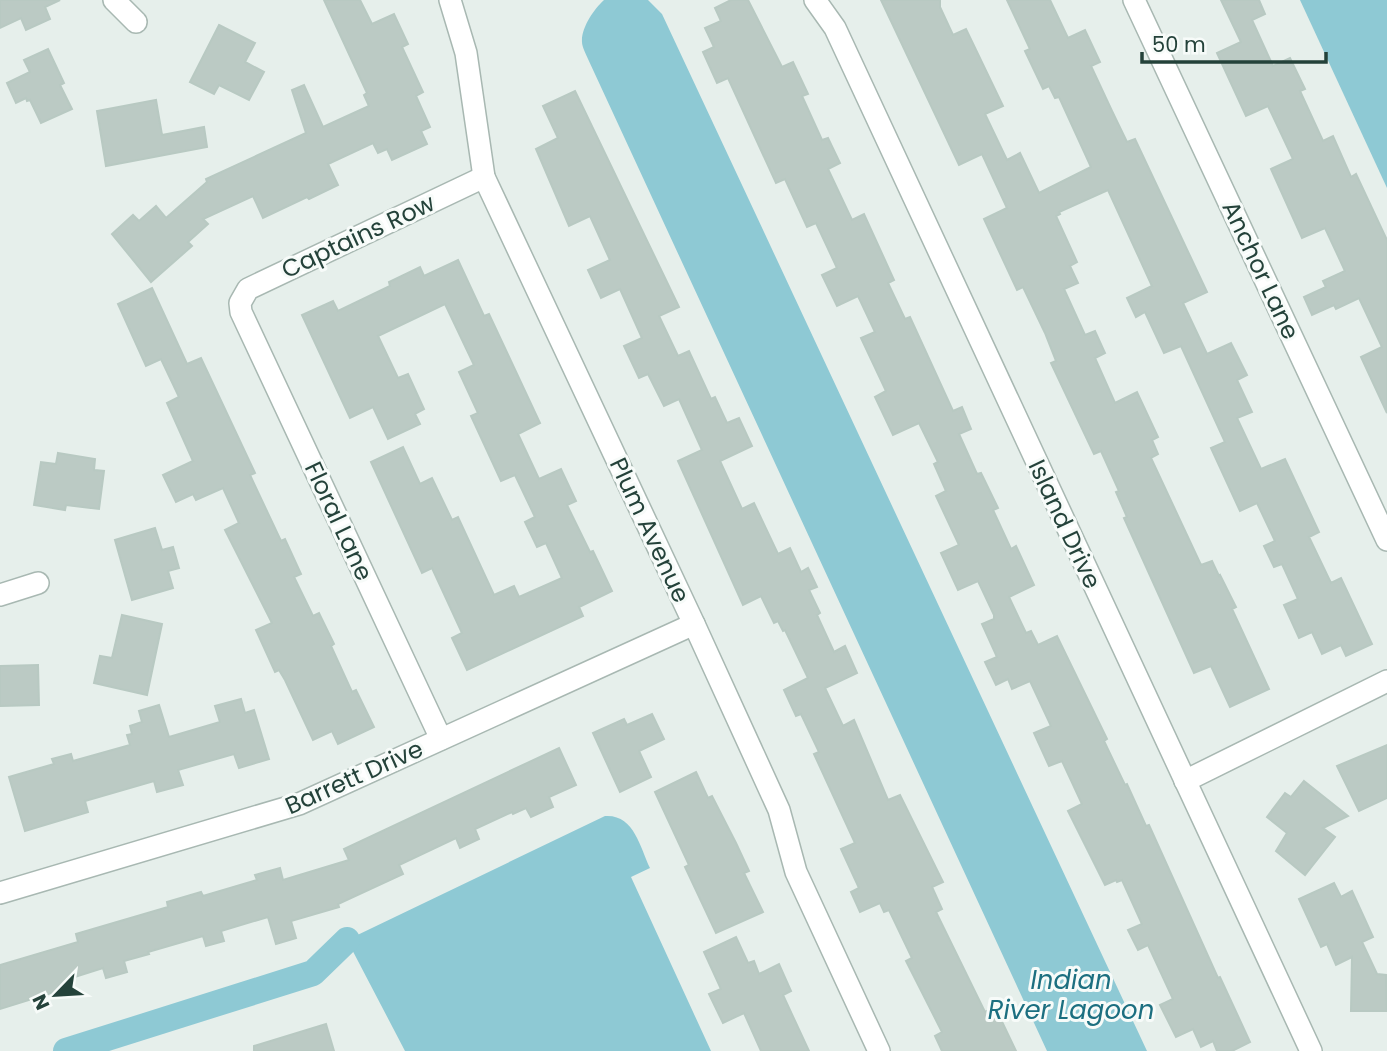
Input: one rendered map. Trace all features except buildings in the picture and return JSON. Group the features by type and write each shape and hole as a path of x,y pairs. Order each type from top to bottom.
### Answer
{"street":[{"path":"114,0 136,22"},
{"name":"Plum Avenue","path":"450,0 466,53 484,177 695,624 779,810 796,872 879,1051"},
{"name":"Island Drive","path":"815,0 835,28 1311,1051"},
{"name":"Anchor Lane","path":"1134,0 1387,540"},
{"name":"Captains Row","path":"240,303 248,289 484,177"},
{"name":"Floral Lane","path":"240,303 247,325 441,739"},
{"path":"0,595 38,583"},
{"name":"Barrett Drive","path":"0,893 299,804 695,624"},
{"path":"1185,780 1387,681"}],"water":[{"name":"Indian River Lagoon","path":"604,0 648,0 662,14 1147,1051 1047,1051 584,50 582,37 586,25"},
{"path":"1300,0 1387,0 1387,188"},
{"path":"605,816 623,820 635,833 650,868 631,877 711,1051 405,1051 347,940"}],"waterway":[{"path":"66,1051 313,973 347,940"}]}
